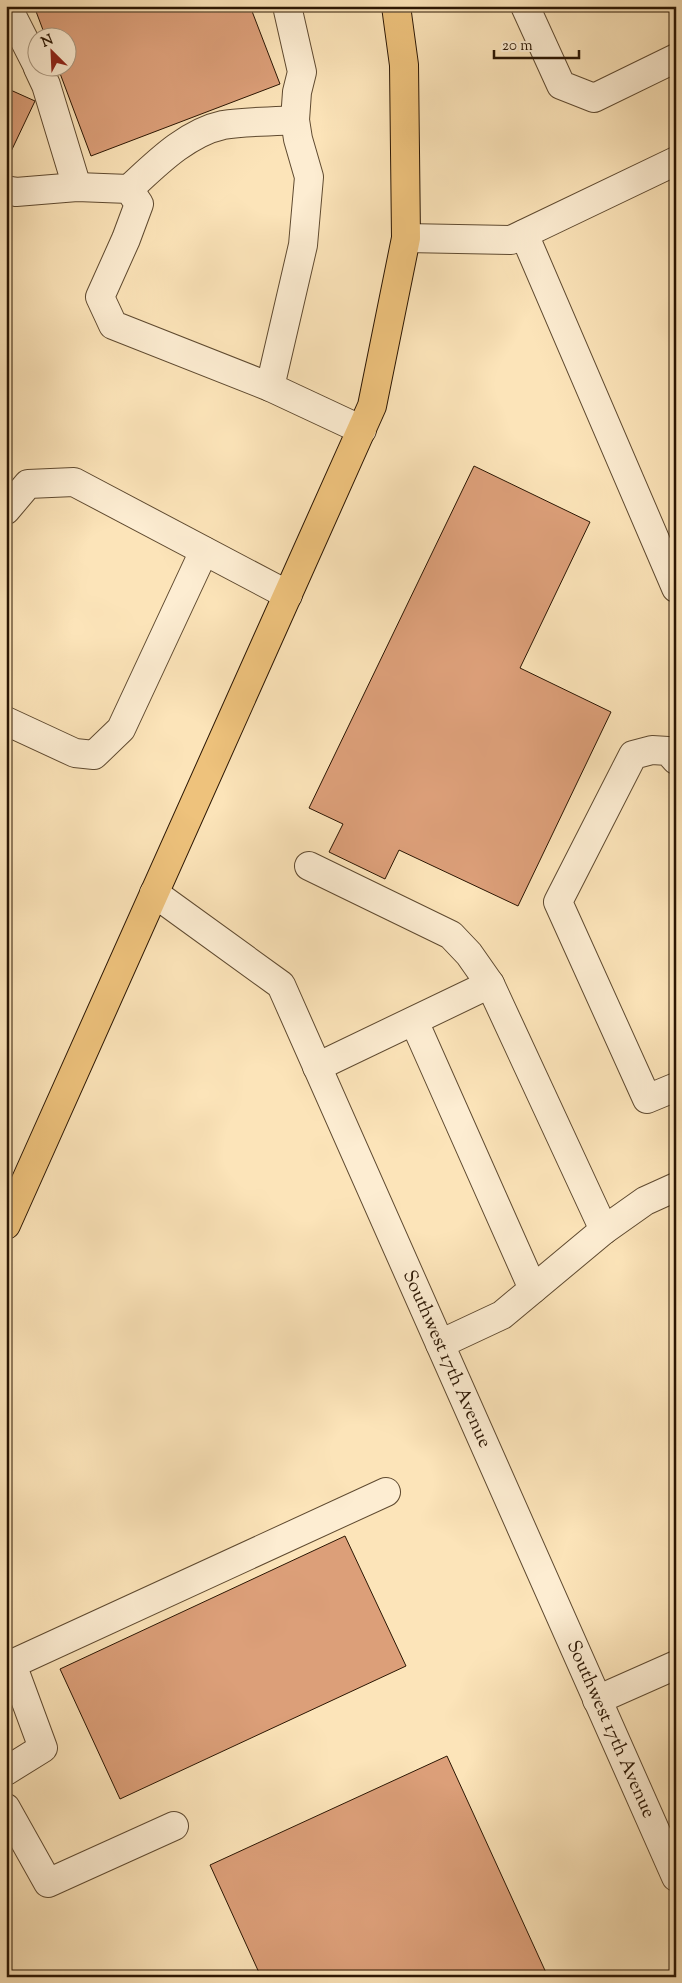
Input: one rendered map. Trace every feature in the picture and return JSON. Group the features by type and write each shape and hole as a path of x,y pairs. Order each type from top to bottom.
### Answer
{"main road":[{"path":"6,1225 372,406 406,238 404,65 396,6"}],"street":[{"path":"7,6 28,47"},
{"path":"270,387 303,245 309,177 298,139 295,120 297,92 302,72 287,6"},
{"path":"525,6 561,85 594,98 676,58"},
{"path":"43,78 77,187"},
{"path":"7,191 16,192 77,187 129,189 161,160 199,135 222,126 295,120"},
{"path":"406,238 511,240 676,161"},
{"path":"129,189 139,204 126,239 100,297 113,325 270,387 362,430"},
{"path":"524,234 676,588"},
{"path":"6,510 28,484 74,482 288,595"},
{"path":"6,721 75,753 94,755 121,728 204,551"},
{"path":"676,760 668,751 660,750 633,755 558,902 647,1099 676,1087"},
{"path":"309,866 451,935 469,954 490,984 604,1230"},
{"name":"Southwest 17th Avenue","path":"154,893 281,985 676,1877"},
{"path":"317,1067 490,984"},
{"path":"414,1020 533,1289"},
{"path":"440,1344 502,1315 604,1230 645,1201 676,1187"},
{"path":"6,1771 43,1748 12,1664 386,1492"},
{"path":"597,1700 676,1665"},
{"path":"6,1808 48,1883 174,1826"}],"building":[{"path":"34,6 250,6 280,84 91,156 62,78 78,78 78,28 42,28"},
{"path":"6,88 35,101 6,162"},
{"path":"474,466 590,522 520,668 611,712 518,906 399,850 385,879 329,852 343,824 309,808"},
{"path":"345,1536 406,1666 120,1799 60,1669"},
{"path":"447,1756 548,1977 261,1977 210,1865"}]}
